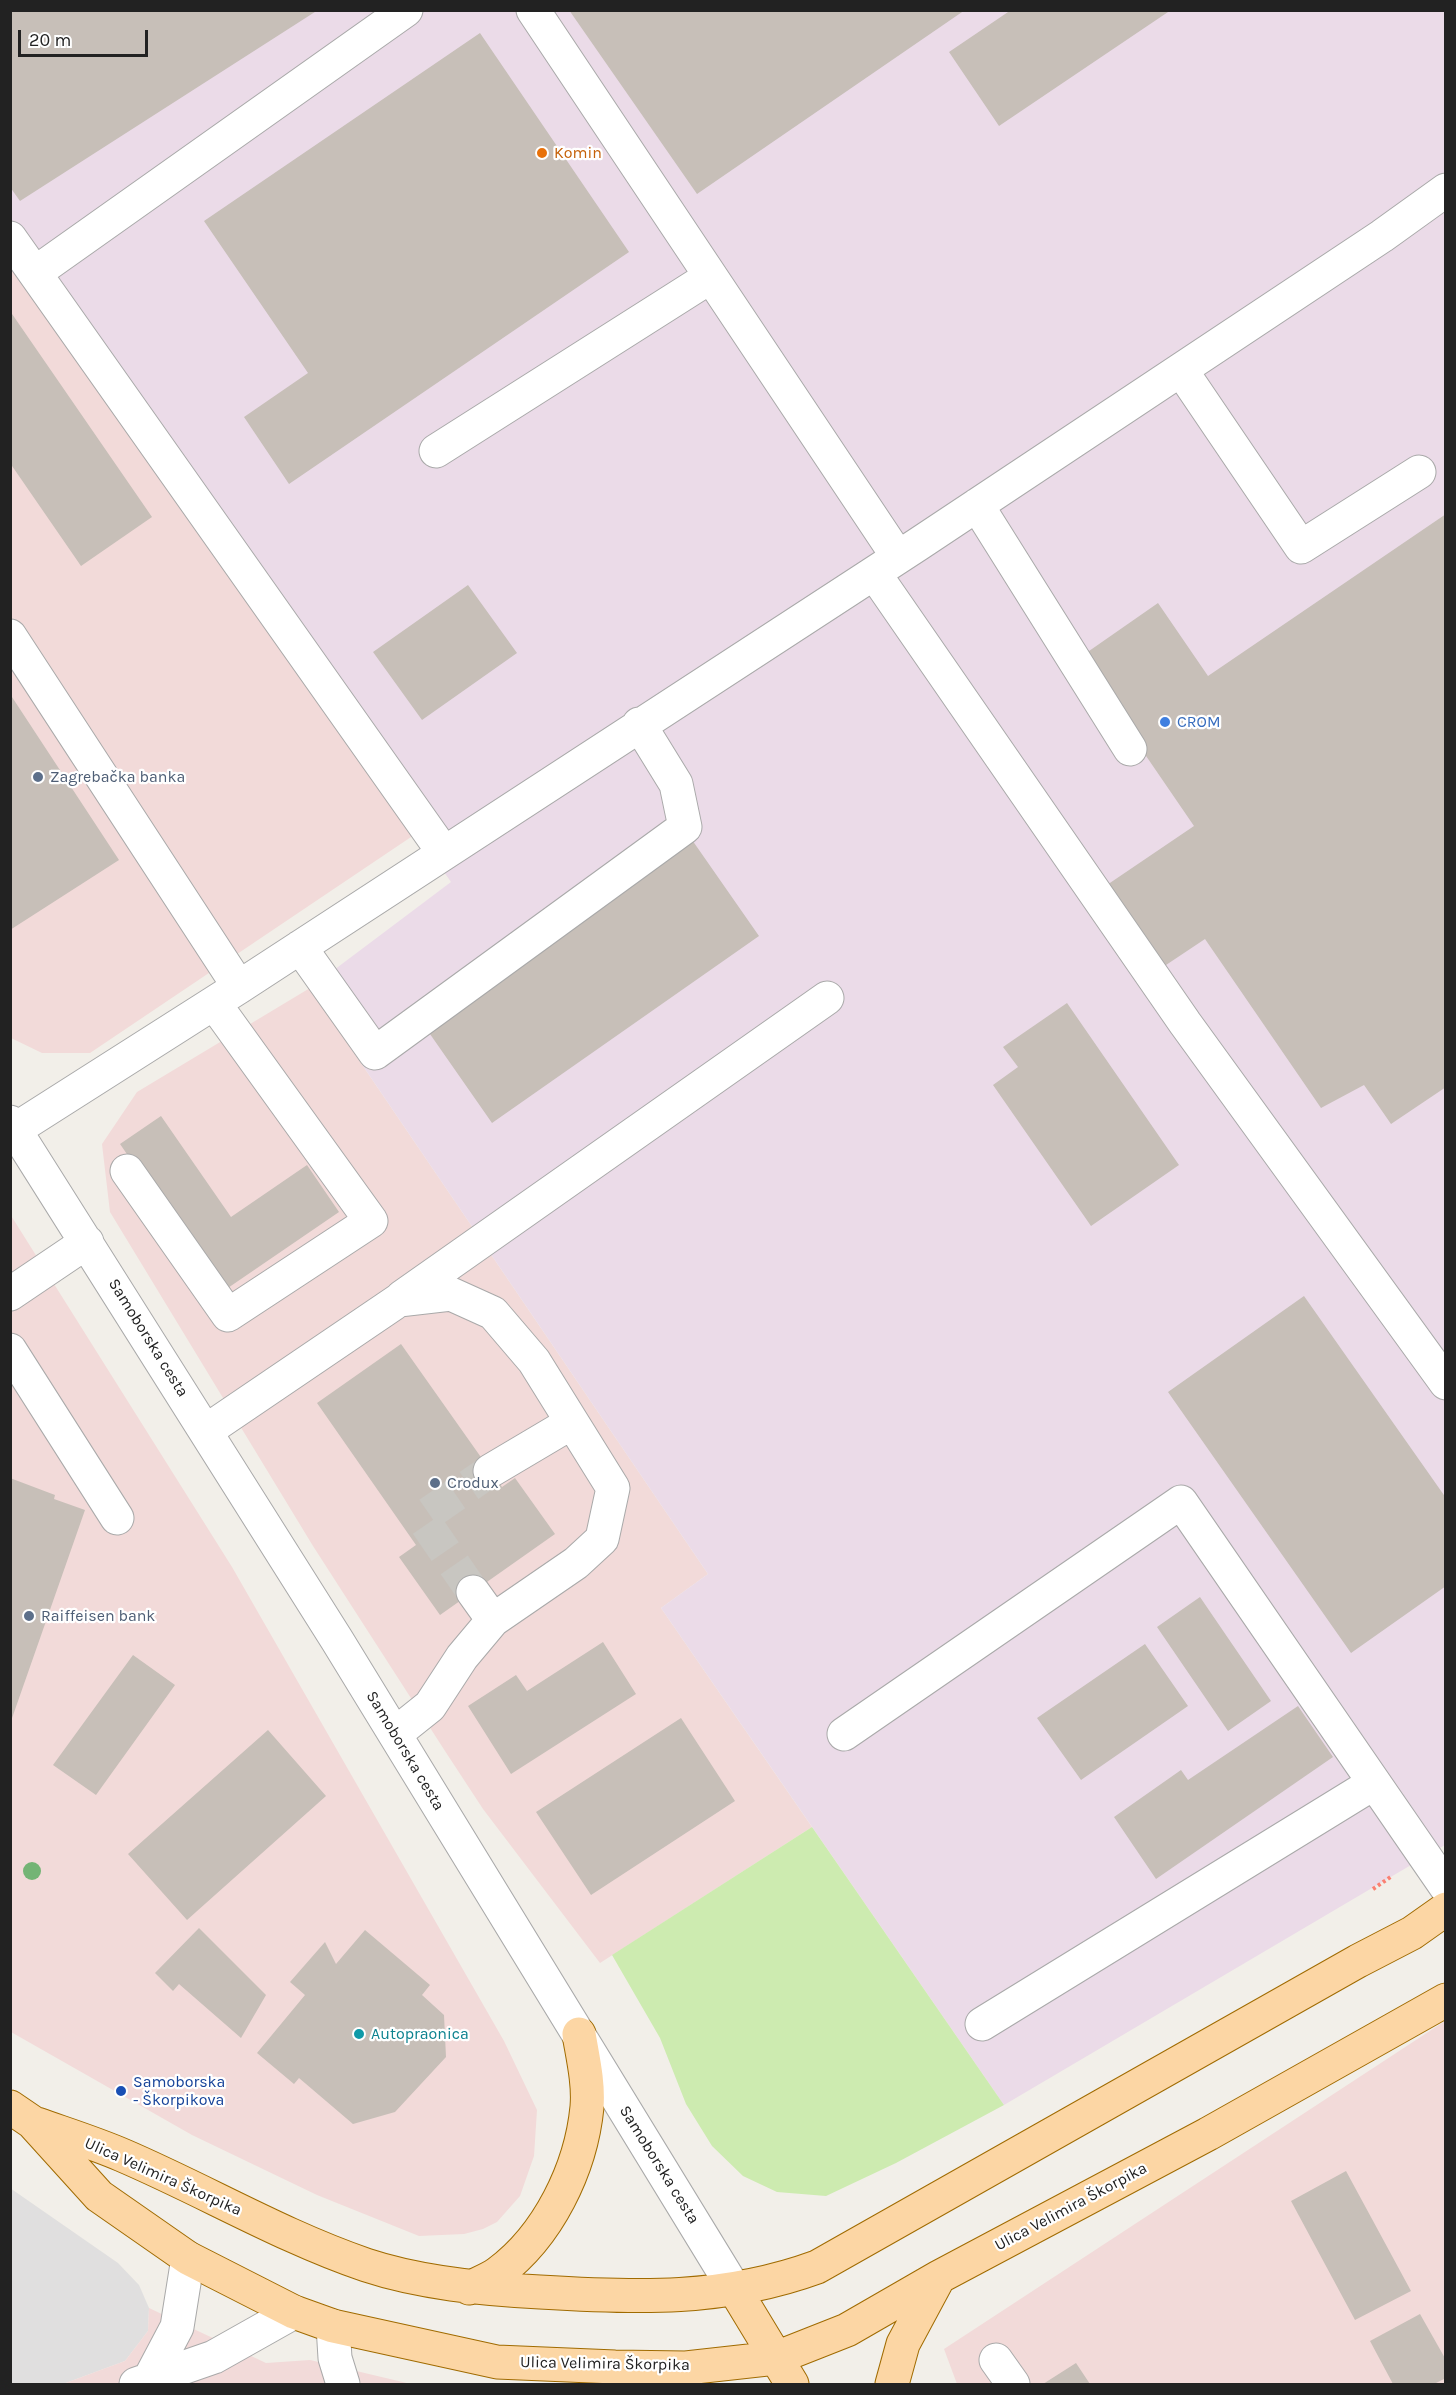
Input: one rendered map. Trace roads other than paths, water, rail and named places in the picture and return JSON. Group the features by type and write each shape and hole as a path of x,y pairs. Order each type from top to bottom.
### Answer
{"main road":[{"name":"Ulica Velimira Škorpika","path":"21,2114 121,2155 274,2228 367,2266 469,2288 638,2298 735,2290 779,2281 818,2267 1412,1933 1446,1909"},
{"name":"Ulica Velimira Škorpika","path":"21,2114 99,2196 188,2258 294,2312 333,2326 497,2362 784,2371 847,2330 939,2277 1208,2134 1446,2000"},
{"path":"469,2288 497,2273 519,2254 539,2231 562,2195 576,2160 587,2107 579,2034"},
{"path":"892,2385 903,2344 939,2277"},
{"name":"Samoborska cesta","path":"735,2290 784,2371"}],"street":[{"path":"35,273 406,10"},
{"path":"533,10 710,277 886,565 1185,1023 1446,1383"},
{"path":"13,1125 226,995 886,565 1382,236 1446,190"},
{"path":"10,238 444,853"},
{"path":"436,451 710,277"},
{"path":"1181,370 1301,547 1419,472"},
{"path":"977,505 1130,749"},
{"path":"10,636 226,995 371,1221 228,1315 127,1171"},
{"path":"300,947 375,1053 685,827 676,784 639,724"},
{"path":"386,1309 827,998"},
{"name":"Samoborska cesta","path":"13,1125 395,1734 735,2290"},
{"path":"10,1293 87,1242"},
{"path":"206,1431 254,1396 399,1300 451,1294 494,1313 534,1361 613,1488 602,1539 576,1563 493,1620 462,1657 430,1706 395,1734"},
{"path":"10,1350 117,1518"},
{"path":"490,1471 572,1423"},
{"path":"844,1734 1181,1502 1446,1887"},
{"path":"473,1592 493,1620"},
{"path":"982,2024 1374,1783"},
{"path":"142,2382 177,2327 188,2258"},
{"path":"142,2382 214,2357 294,2312"},
{"path":"333,2326 335,2358 343,2385"}],"tunnel":[{"path":"473,1592 422,1518 490,1471"}],"place":[{"name":"Komin","path":"542,153"},
{"name":"CROM","path":"1165,722"},
{"name":"Zagrebačka banka","path":"38,777"},
{"name":"Crodux","path":"435,1483"},
{"name":"Raiffeisen bank","path":"29,1616"},
{"name":"Autopraonica","path":"359,2034"},
{"name":"Samoborska - Škorpikova","path":"121,2091"}]}
